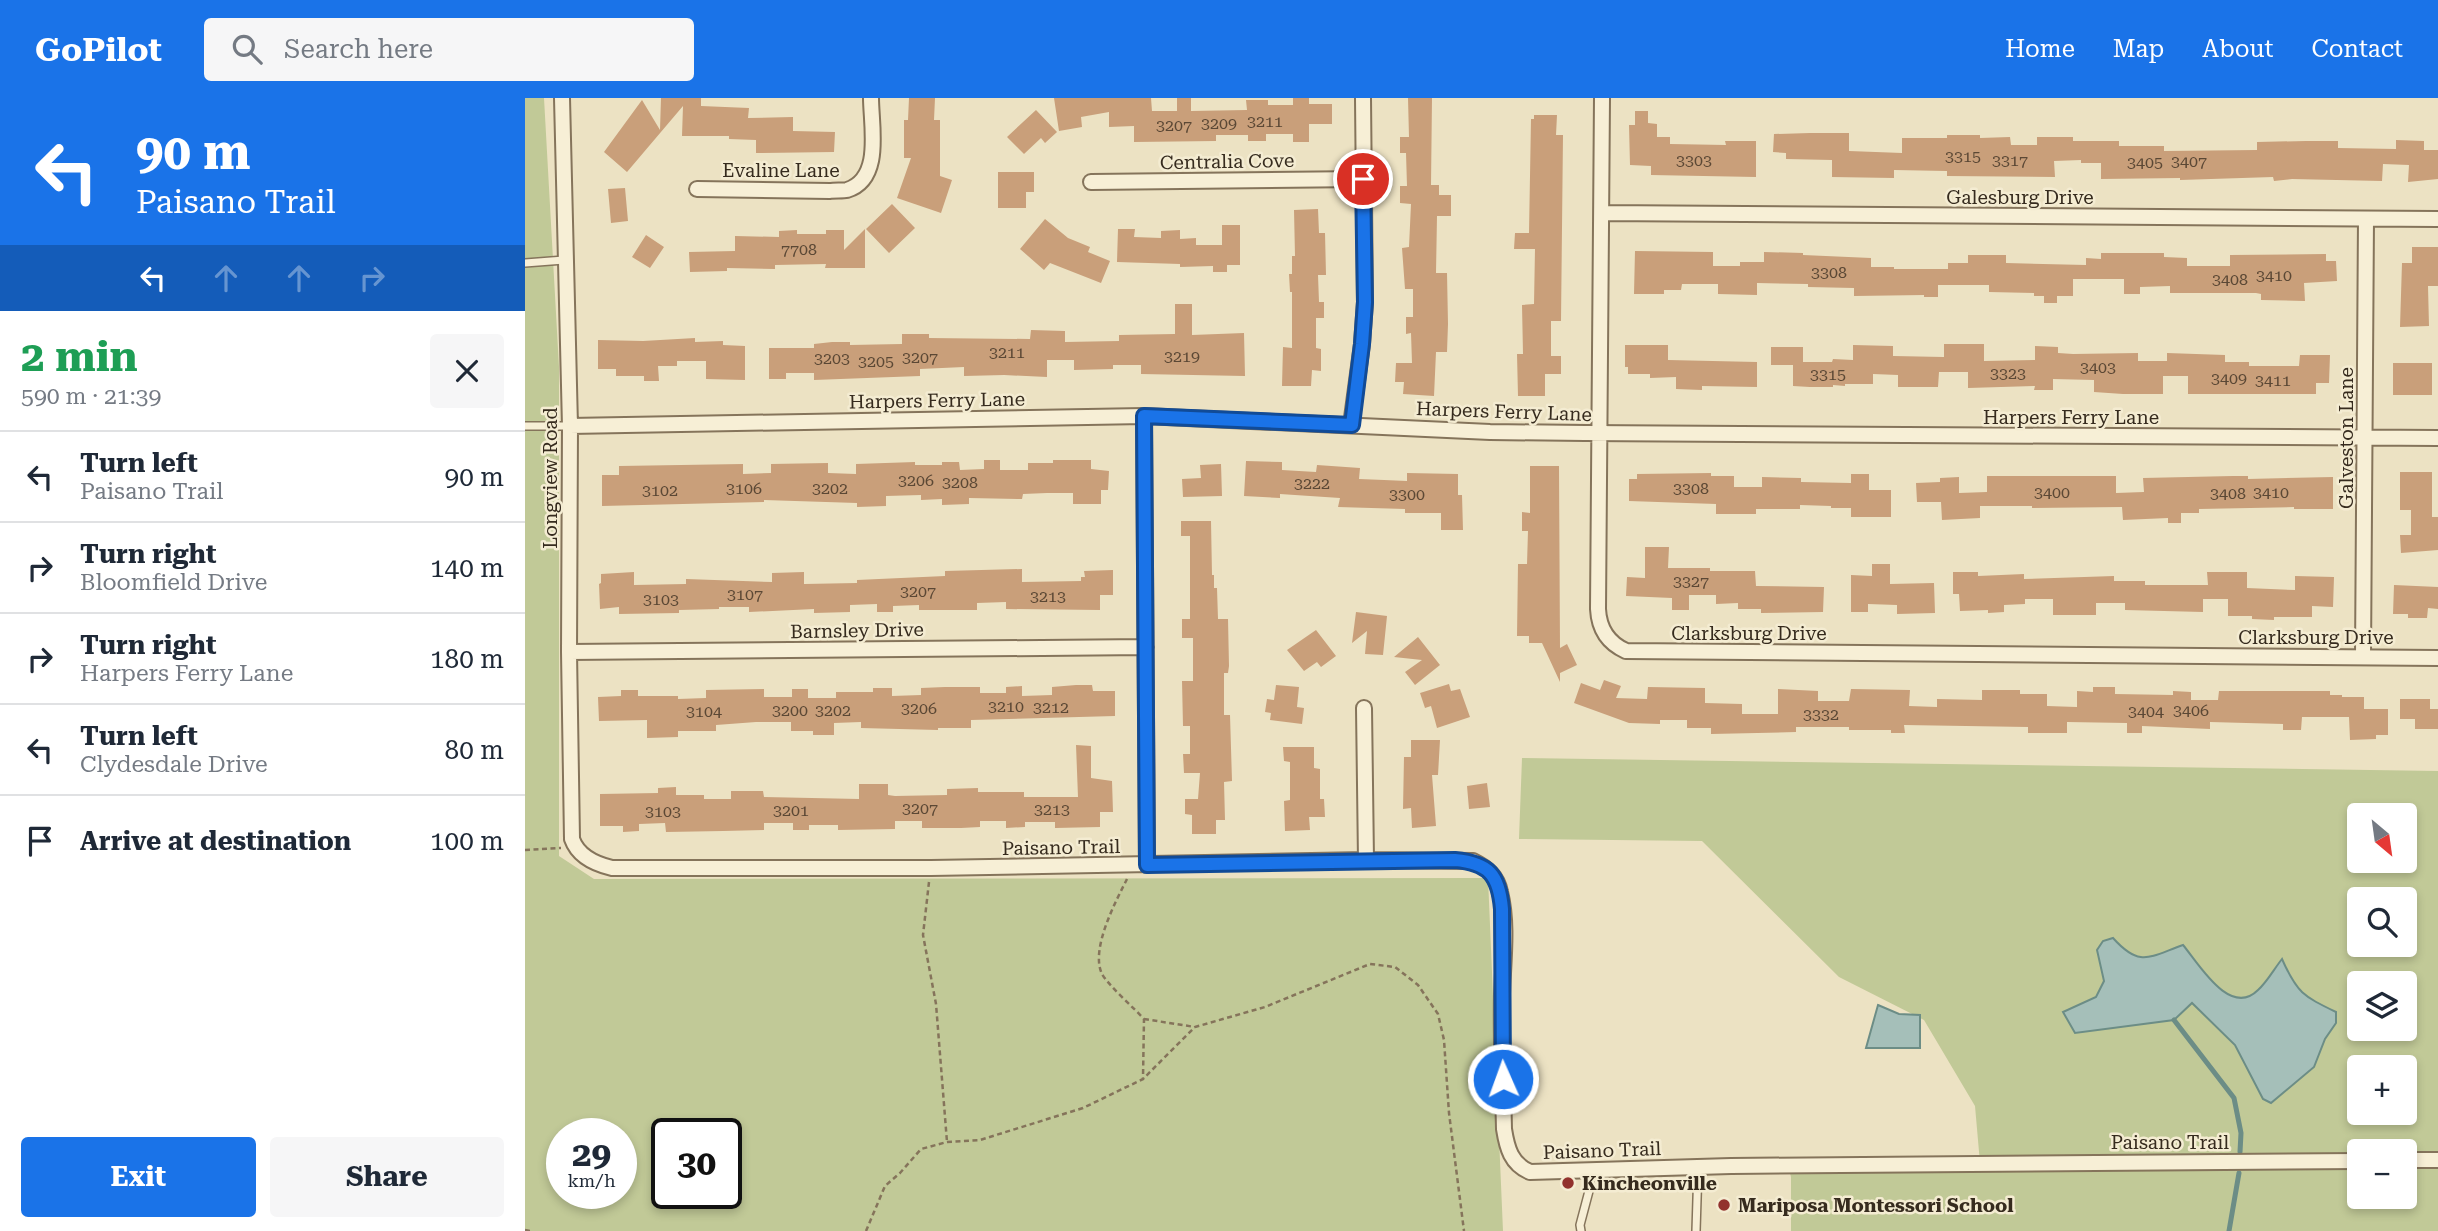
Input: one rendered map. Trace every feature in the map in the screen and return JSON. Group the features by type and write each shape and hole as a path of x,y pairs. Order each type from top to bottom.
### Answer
{"street":[{"name":"Longview Road","path":"562,98 570,426 572,839 578,850"},
{"name":"Evaline Lane","path":"697,189 847,190 860,183 868,174 872,160 871,98"},
{"path":"1352,425 1365,302 1363,98"},
{"name":"Clarksburg Drive","path":"1602,98 1598,620 1615,646 1626,651 2438,658"},
{"name":"Centralia Cove","path":"1091,181 1363,179"},
{"name":"Galesburg Drive","path":"1602,213 2438,219"},
{"name":"Galveston Lane","path":"2363,657 2366,219"},
{"path":"1144,416 1147,865"},
{"name":"Harpers Ferry Lane","path":"570,426 1144,416 1601,433 2438,438"},
{"name":"Barnsley Drive","path":"569,652 1146,647"},
{"path":"1364,708 1366,860"},
{"name":"Paisano Trail","path":"578,850 595,864 612,868 931,868 1366,860 1473,861 1486,867 1501,892 1501,1028 1506,1144 1515,1162 1530,1172 1698,1166 2347,1161"},
{"path":"2417,1160 2438,1160"}],"lane":[{"path":"525,263 565,260"},
{"path":"525,426 570,426"},
{"path":"1696,1231 1698,1166"},
{"path":"1581,1231 1590,1170"}],"path":[{"path":"525,850 578,850"},
{"path":"1147,865 1127,880 1109,914 1099,956 1102,974 1144,1019 1195,1027 1265,1007 1370,964 1395,967 1418,985 1438,1014 1444,1040 1449,1113 1464,1231"},
{"path":"931,868 923,935 936,1004 947,1142"},
{"path":"1143,1079 1144,1019"},
{"path":"866,1231 885,1186 922,1149 947,1142 980,1140 1083,1108 1143,1079 1195,1027"},
{"path":"525,1230 530,1231"}],"green space":[{"path":"525,98 544,98 559,367 559,856 594,879 1488,878 1503,1231 525,1231"},
{"path":"1522,758 2438,771 2438,1231 1791,1231 1791,1177 1788,1165 1980,1163 1975,1106 1924,1020 1839,977 1702,841 1519,839"}],"water":[{"path":"2113,938 2138,957 2153,956 2183,945 2216,985 2237,997 2247,997 2258,990 2282,959 2302,992 2336,1012 2336,1023 2325,1039 2314,1067 2271,1103 2263,1099 2235,1045 2192,1003 2174,1020 2075,1033 2063,1012 2096,997 2104,981 2097,950 2103,941"},
{"path":"1878,1005 1899,1014 1920,1015 1920,1048 1866,1048"}],"building":[{"path":"661,98 701,98 701,106 749,108 748,118 793,117 793,131 835,132 834,152 756,153 756,140 729,139 729,136 682,136 683,106 627,172 604,152 642,100 660,130"},
{"path":"909,98 935,98 934,120 940,120 940,176 952,180 941,213 897,198 911,158 904,158 904,120 908,120"},
{"path":"1054,98 1151,98 1152,111 1177,111 1177,98 1191,98 1191,111 1247,110 1246,100 1268,100 1268,105 1293,105 1293,98 1309,98 1309,104 1332,104 1332,124 1309,124 1309,142 1293,142 1293,134 1266,134 1266,141 1248,141 1248,135 1216,135 1216,141 1134,142 1134,126 1109,127 1109,112 1081,117 1082,127 1059,131"},
{"path":"1408,98 1432,98 1431,185 1439,185 1439,195 1451,195 1451,216 1437,216 1436,273 1447,273 1448,324 1447,352 1436,352 1434,396 1403,394 1404,382 1395,382 1396,363 1412,363 1411,333 1406,334 1406,317 1413,317 1413,289 1405,289 1402,248 1409,247 1411,204 1400,203 1400,186 1407,186 1406,153 1400,153 1400,137 1409,137"},
{"path":"1036,110 1057,132 1045,143 1041,138 1024,154 1007,137"},
{"path":"1635,111 1648,111 1648,123 1657,124 1657,137 1670,137 1670,144 1726,145 1725,141 1756,141 1756,177 1651,175 1651,166 1630,165 1629,125 1635,125"},
{"path":"1534,115 1557,115 1556,135 1563,135 1561,321 1551,321 1551,356 1561,356 1561,374 1545,374 1545,396 1518,396 1517,354 1523,354 1522,305 1534,304 1535,249 1514,249 1515,233 1529,233 1531,119 1534,119"},
{"path":"1849,133 1849,151 1902,153 1902,138 1947,138 1947,135 2010,137 2011,145 2037,145 2037,137 2073,137 2073,141 2119,141 2119,146 2164,146 2164,151 2257,150 2257,142 2306,141 2338,141 2338,148 2396,149 2396,140 2424,141 2424,150 2438,150 2438,179 2408,182 2409,165 2383,164 2382,181 2274,181 2273,177 2101,179 2101,163 2081,163 2081,160 2054,161 2055,177 1947,176 1947,171 1894,170 1894,178 1832,177 1832,160 1786,159 1786,153 1773,152 1774,134"},
{"path":"998,172 1034,172 1034,192 1026,192 1026,208 998,208"},
{"path":"625,188 628,221 611,223 608,189"},
{"path":"892,204 915,228 889,253 866,229"},
{"path":"1318,209 1319,233 1325,233 1326,275 1318,275 1319,302 1324,302 1324,318 1316,318 1316,348 1321,349 1321,371 1312,370 1311,386 1282,386 1283,347 1292,348 1292,292 1289,274 1292,274 1292,256 1295,256 1294,210"},
{"path":"1045,219 1068,238 1090,247 1088,252 1110,261 1101,283 1050,263 1044,270 1020,249"},
{"path":"1222,225 1240,225 1240,265 1227,265 1227,272 1213,272 1213,266 1180,267 1180,264 1117,262 1118,229 1135,229 1134,237 1161,238 1161,231 1180,230 1180,239 1196,238 1196,245 1222,245"},
{"path":"865,229 865,268 825,268 826,264 775,265 775,269 727,268 727,271 690,272 689,252 735,251 735,236 779,237 779,231 797,230 797,234 826,234 826,230 844,230 844,250"},
{"path":"646,235 664,247 650,268 632,257"},
{"path":"2412,247 2438,247 2438,286 2428,286 2429,326 2400,327 2402,263 2412,263"},
{"path":"1635,251 1713,252 1713,266 1740,266 1740,262 1764,262 1764,252 1803,253 1871,258 1871,267 1894,269 1948,269 1948,263 1968,263 1968,255 2006,255 2006,263 2086,265 2086,258 2101,259 2101,253 2164,253 2164,257 2187,258 2187,266 2230,266 2230,255 2326,254 2326,261 2336,261 2337,281 2304,283 2305,301 2261,300 2261,294 2256,293 2170,293 2170,286 2140,287 2140,294 2124,294 2124,279 2073,279 2073,296 2057,296 2057,303 2044,303 2044,296 2034,296 2034,293 1989,292 1989,285 1938,285 1938,297 1854,296 1854,288 1757,283 1757,295 1718,294 1718,284 1682,284 1681,290 1664,290 1664,294 1634,294"},
{"path":"1175,304 1192,304 1192,335 1244,333 1245,376 1141,374 1141,365 1074,370 1074,360 1047,360 1047,377 964,376 964,367 920,369 920,376 814,380 814,373 786,373 786,379 769,379 769,348 814,348 814,344 832,342 850,342 850,345 902,344 902,334 929,334 929,338 1030,339 1031,330 1065,331 1065,342 1119,341 1119,335 1175,334"},
{"path":"695,338 695,342 723,341 723,345 745,346 745,380 706,379 706,361 677,361 677,366 658,366 659,381 644,381 644,376 616,376 616,369 598,369 598,340"},
{"path":"1944,344 1984,344 1984,361 2035,360 2035,346 2058,347 2058,353 2138,353 2138,361 2167,361 2167,353 2225,355 2225,362 2249,362 2249,366 2299,366 2300,355 2330,355 2329,383 2316,383 2316,394 2188,394 2188,376 2163,376 2163,394 2123,394 2094,392 2094,380 2053,379 2053,390 2034,390 2035,386 1968,388 1968,372 1939,372 1938,387 1898,387 1898,375 1873,374 1873,384 1810,387 1793,386 1793,365 1771,365 1771,347 1803,347 1803,362 1832,362 1833,359 1853,360 1853,345 1893,346 1893,356 1944,357"},
{"path":"1625,345 1668,345 1668,360 1757,362 1757,387 1702,386 1702,390 1676,389 1676,377 1650,378 1650,374 1628,374 1628,367 1625,367"},
{"path":"2393,363 2432,363 2432,395 2393,395"},
{"path":"984,460 1000,460 1000,470 1028,470 1028,463 1091,460 1091,469 1109,471 1108,490 1101,490 1101,504 1073,504 1073,493 1047,493 1023,494 1022,499 969,498 969,504 942,505 942,499 921,500 921,495 886,496 886,506 857,507 857,503 764,500 602,506 602,475 619,475 619,466 743,464 743,474 771,473 771,464 828,463 828,473 856,474 856,464 915,462 915,465 942,465 942,462 959,462 960,470 984,469"},
{"path":"1246,461 1282,462 1282,470 1316,472 1317,465 1360,468 1359,479 1407,481 1407,473 1458,474 1458,495 1462,495 1463,530 1441,530 1441,513 1338,507 1340,498 1280,494 1280,498 1244,496"},
{"path":"1221,464 1222,496 1183,497 1182,479 1201,478 1200,465"},
{"path":"1530,466 1559,466 1560,648 1567,644 1577,665 1560,673 1560,682 1542,643 1529,643 1529,636 1517,636 1518,564 1527,564 1528,531 1522,531 1522,512 1530,513"},
{"path":"2400,472 2432,472 2432,517 2438,517 2438,550 2401,553 2400,535 2411,535 2411,510 2400,510"},
{"path":"1711,473 1711,476 1734,476 1734,487 1762,487 1762,477 1801,478 1801,482 1851,483 1851,474 1869,474 1869,490 1891,490 1891,517 1851,517 1851,508 1800,505 1800,509 1756,509 1756,514 1716,514 1716,504 1629,501 1629,479 1637,479 1637,474"},
{"path":"1987,476 2116,476 2116,493 2144,492 2143,478 2333,477 2333,509 2199,509 2199,513 2181,513 2181,523 2168,523 2168,518 2123,520 2122,507 1980,506 1980,518 1942,520 1941,502 1917,502 1916,483 1940,482 1940,478 1959,477 1959,493 1987,492"},
{"path":"1181,521 1211,521 1212,575 1214,588 1217,588 1218,619 1228,619 1229,666 1228,673 1224,673 1224,715 1230,715 1232,781 1224,782 1225,820 1216,820 1216,834 1192,834 1192,815 1185,814 1185,799 1198,799 1200,773 1184,773 1183,754 1190,754 1190,726 1183,726 1182,681 1193,681 1193,638 1182,638 1182,619 1190,619 1190,536 1181,536"},
{"path":"1645,547 1669,547 1668,568 1755,571 1756,586 1824,587 1823,612 1761,613 1761,609 1738,609 1738,603 1716,604 1716,595 1689,595 1689,610 1672,610 1672,598 1626,596 1627,577 1645,578"},
{"path":"1872,564 1890,564 1890,584 1934,583 1935,613 1897,614 1897,605 1868,604 1868,612 1851,612 1851,575 1872,576"},
{"path":"1022,569 1022,582 1081,581 1081,577 1085,577 1084,571 1113,570 1113,595 1100,595 1100,610 1006,609 1006,602 977,603 977,610 919,610 919,605 893,606 893,612 877,612 877,604 850,605 850,612 814,613 814,609 749,612 749,607 679,610 679,613 619,614 619,607 600,609 601,574 634,572 634,585 686,584 686,579 772,582 772,573 804,572 804,584 945,576 945,571"},
{"path":"1953,572 1978,572 1978,576 2024,574 2024,579 2114,576 2114,581 2145,581 2145,585 2208,585 2207,572 2247,572 2247,588 2295,590 2295,576 2334,577 2333,607 2312,606 2312,617 2274,617 2274,620 2228,616 2228,599 2203,599 2203,612 2125,610 2125,603 2096,603 2096,615 2053,615 2053,599 2025,599 2025,604 2004,605 2004,612 1960,611 1959,594 1953,594"},
{"path":"2394,585 2438,587 2438,609 2428,608 2427,618 2408,618 2408,614 2393,614"},
{"path":"1356,612 1387,616 1383,655 1365,654 1367,631 1352,643"},
{"path":"1316,630 1336,656 1321,667 1317,662 1304,671 1287,650"},
{"path":"1418,637 1440,665 1415,685 1405,672 1422,660 1394,657"},
{"path":"1604,680 1621,686 1616,698 1647,699 1648,687 1705,688 1705,703 1742,704 1742,714 1778,714 1778,689 1818,691 1818,701 1849,701 1851,689 1910,690 1909,706 1937,707 1937,699 1982,700 1982,690 2020,690 2020,694 2047,694 2047,706 2077,707 2077,691 2093,692 2093,687 2115,687 2115,694 2173,695 2173,691 2191,692 2191,700 2218,700 2219,691 2330,691 2330,695 2364,697 2364,709 2388,709 2388,735 2376,735 2376,739 2350,740 2349,717 2302,717 2301,730 2283,730 2283,724 2210,722 2210,729 2142,726 2142,733 2127,733 2127,723 2067,722 2067,733 2028,733 2028,727 1904,725 1905,733 1891,733 1891,730 1849,730 1849,727 1796,727 1796,732 1711,734 1711,728 1687,728 1687,720 1660,720 1660,724 1629,723 1574,703 1581,683 1600,690"},
{"path":"1449,684 1451,691 1460,689 1470,717 1437,728 1431,706 1425,708 1420,693"},
{"path":"1092,685 1093,691 1115,691 1115,716 971,720 971,728 938,730 861,728 861,722 834,723 834,735 791,731 791,722 756,722 716,725 716,731 678,731 678,737 647,738 647,720 599,721 598,697 621,696 621,690 638,690 638,696 678,696 678,699 706,698 706,690 764,689 764,697 792,697 792,689 808,689 808,698 836,698 836,692 873,692 873,688 892,688 892,696 921,695 921,688 945,687 980,687 980,693 1006,693 1006,687 1022,686 1022,696 1052,695 1052,687"},
{"path":"1276,685 1299,687 1297,707 1304,708 1302,724 1270,720 1271,713 1265,712 1267,699 1274,700"},
{"path":"2400,699 2430,699 2430,709 2438,709 2438,729 2415,729 2415,719 2400,719"},
{"path":"1411,740 1440,740 1438,775 1432,775 1436,826 1412,828 1411,808 1403,809 1404,757 1411,757"},
{"path":"1076,745 1091,746 1091,778 1112,781 1113,812 1100,812 1100,827 1055,828 1055,822 1025,822 1025,827 1006,828 1006,821 980,821 980,827 922,828 922,821 895,821 895,829 838,830 838,825 809,825 809,830 793,830 793,823 764,823 764,830 666,832 665,823 639,824 639,831 623,832 623,826 600,826 600,794 658,793 658,788 676,787 676,795 704,795 704,799 731,799 731,791 763,791 764,797 859,799 859,784 888,784 888,795 895,796 947,795 947,789 978,788 978,792 1024,792 1024,797 1078,797"},
{"path":"1283,747 1314,747 1314,768 1320,769 1320,799 1324,799 1325,817 1309,817 1310,830 1285,831 1284,801 1290,800 1290,762 1284,761"},
{"path":"1487,783 1490,807 1469,809 1467,786"}],"waterway":[{"path":"2174,1020 2234,1098 2241,1133 2240,1152"},
{"path":"2229,1231 2239,1173"}],"place":[{"name":"Kincheonville","path":"1568,1183"},
{"name":"Mariposa Montessori School","path":"1724,1205"}],"route":[{"path":"1363,179 1365,302 1352,425 1144,416 1147,865 1455,860 1473,861 1486,867 1501,892 1503,1079"}]}
